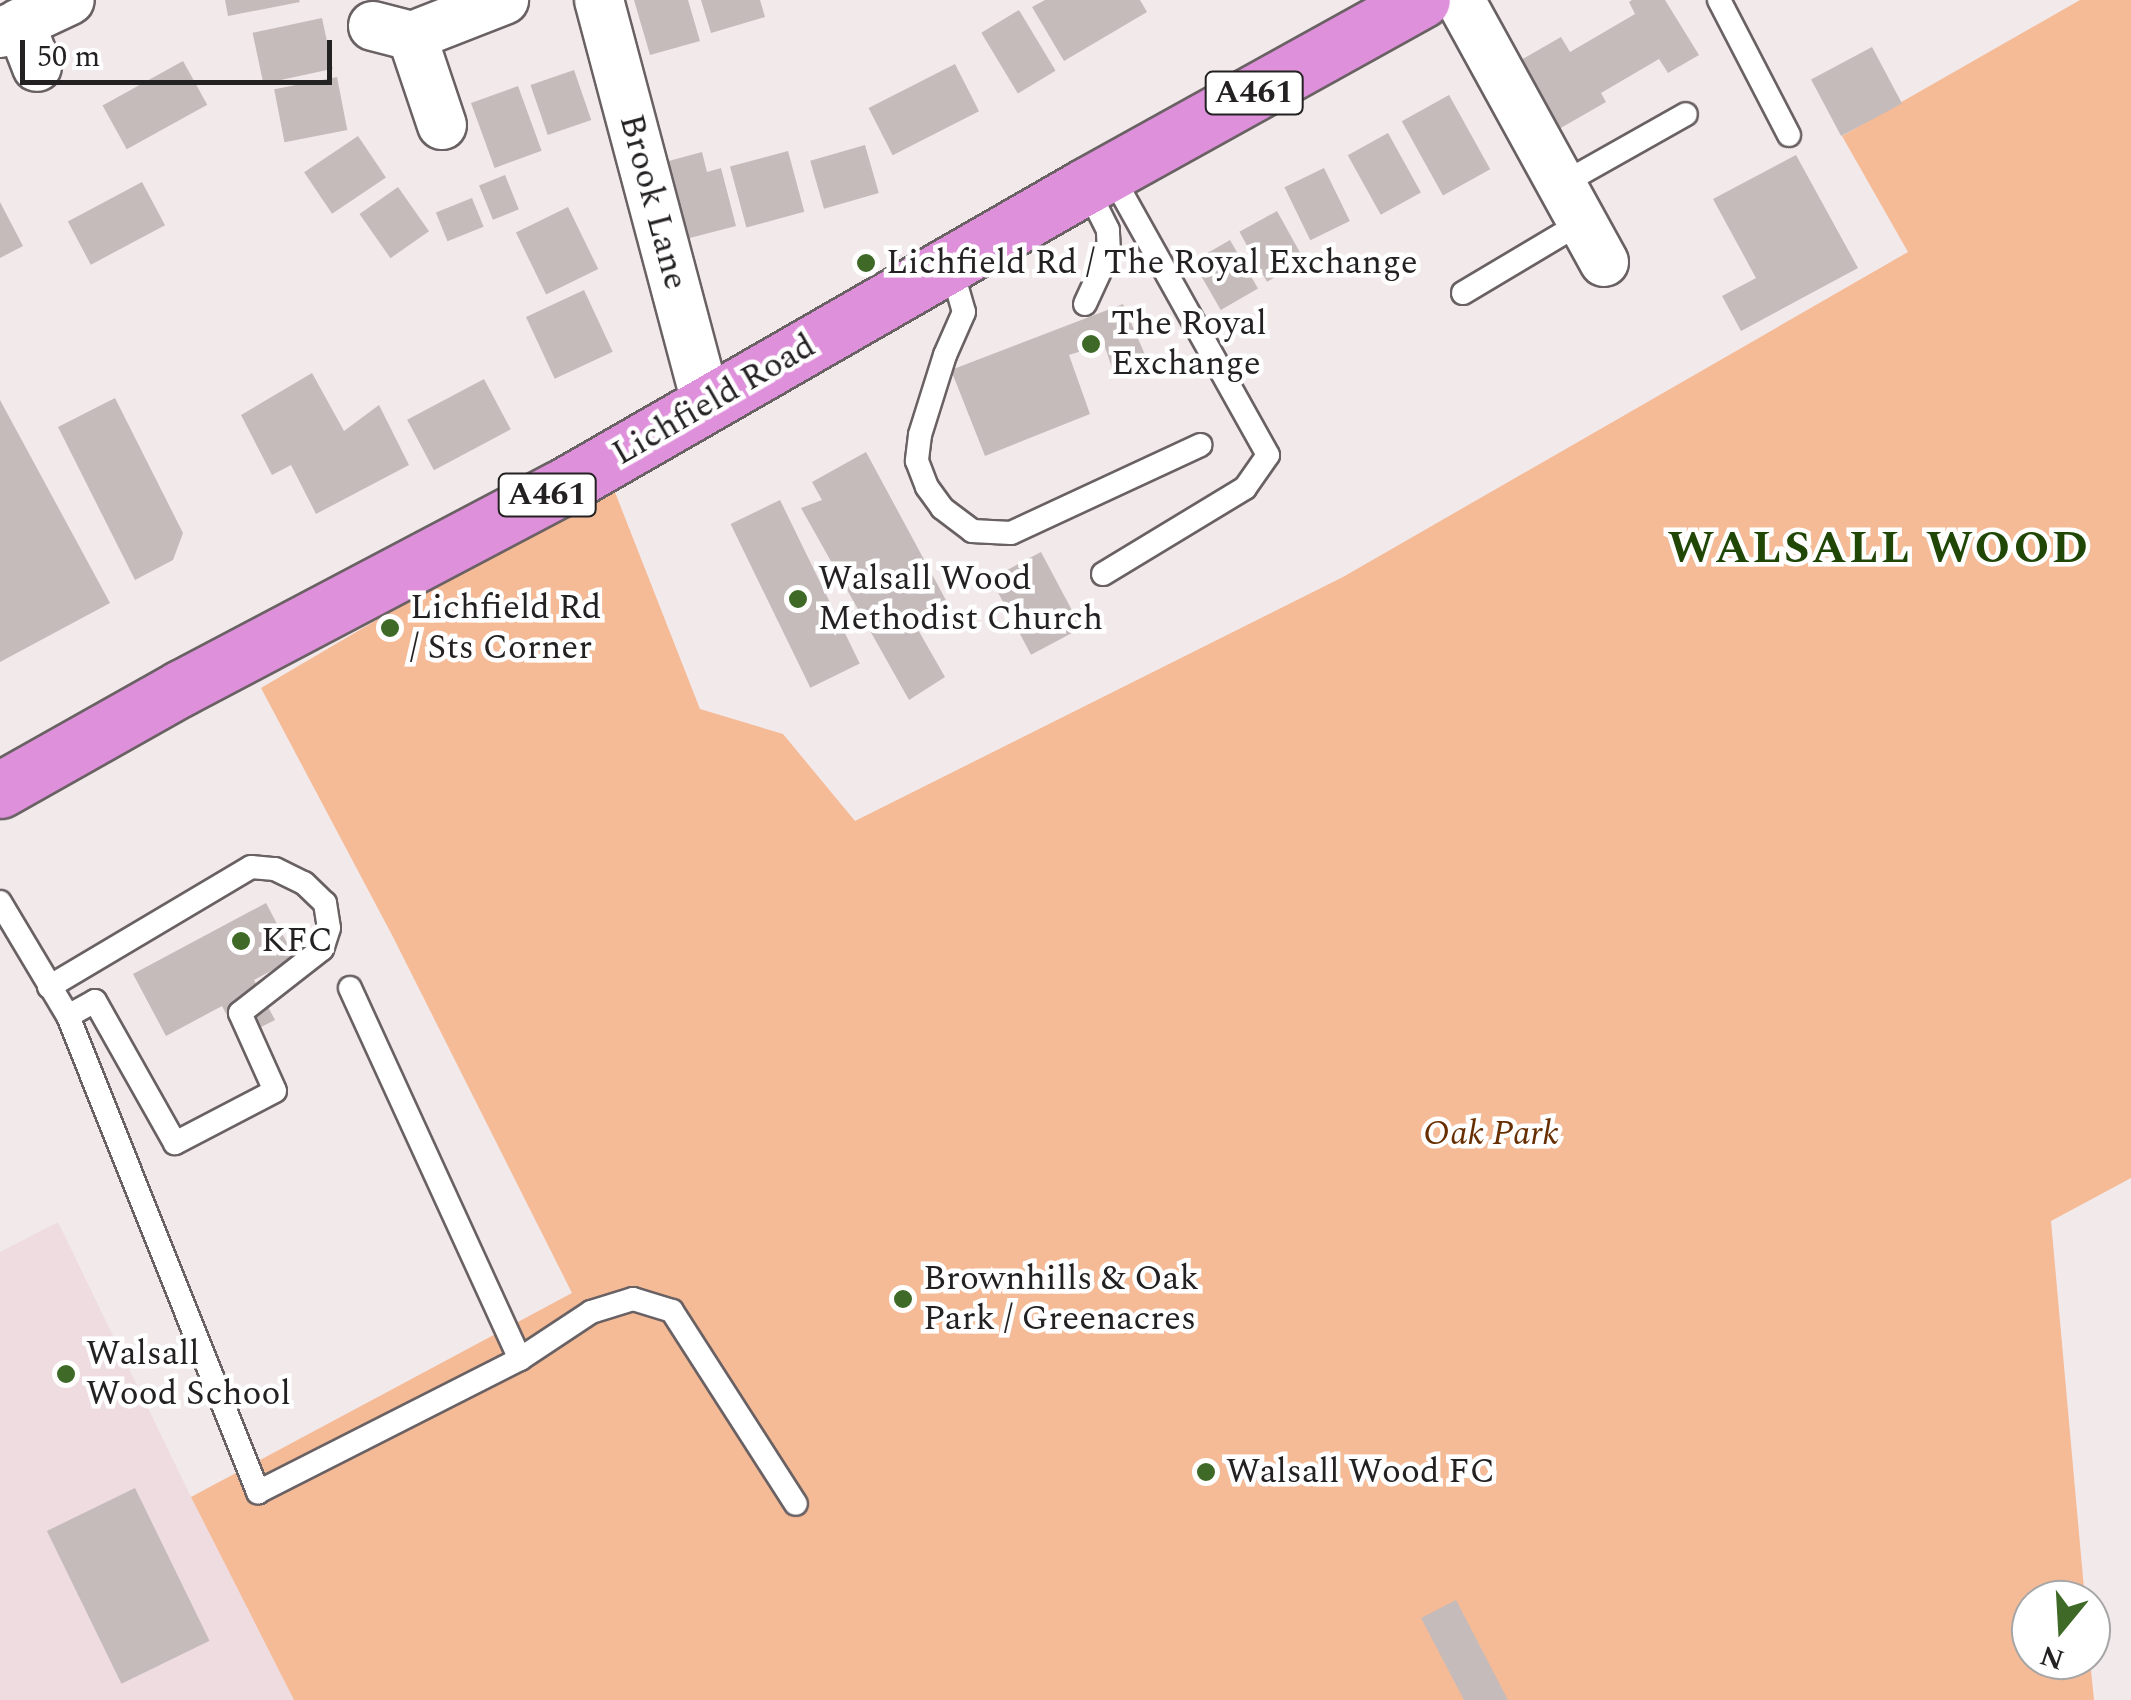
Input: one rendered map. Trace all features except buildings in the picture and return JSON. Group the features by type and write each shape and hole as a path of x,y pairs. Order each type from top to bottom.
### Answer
{"highway":[{"name":"Lichfield Road","path":"0,790 181,688 561,488 1098,180 1422,0"}],"street":[{"path":"37,67 10,28 70,0"},
{"path":"442,125 392,31 504,0"},
{"name":"Brook Lane","path":"599,0 706,403"},
{"path":"1460,0 1583,223"}],"lane":[{"path":"1719,0 1788,135"},
{"path":"1463,293 1583,223 1686,114"},
{"path":"1085,304 1109,252 1098,180"},
{"path":"1098,180 1268,454 1245,488 1102,574"},
{"path":"951,267 964,312 944,356 920,435 917,461 926,486 942,508 972,530 1011,533 1201,445"},
{"path":"48,987 251,867 276,869 304,882 325,902 329,928 322,948 240,1012 275,1091 175,1143 94,1001 68,1016"},
{"path":"0,902 68,1016 258,1492 520,1358 592,1312 633,1300 672,1310 796,1504"},
{"path":"350,988 520,1358"}],"shaded area":[{"name":"Walsall Wood School","path":"58,1222 294,1700 0,1700 0,1252"}],"green space":[{"name":"Oak Park","path":"2080,0 2131,0 2131,1178 2051,1221 2083,1580 2011,1580 2011,1680 2092,1680 2094,1700 294,1700 191,1497 572,1293 392,935 261,688 611,482 700,709 783,734 855,821 1343,577 1908,252 1842,136"}],"place":[{"name":"Lichfield Rd / The Royal Exchange","path":"866,263"},
{"name":"The Royal Exchange","path":"1091,344"},
{"name":"Walsall Wood Methodist Church","path":"798,599"},
{"name":"Lichfield Rd / Sts Corner","path":"390,628"},
{"name":"KFC","path":"241,941"},
{"name":"Brownhills & Oak Park / Greenacres","path":"903,1299"},
{"name":"Walsall Wood School","path":"66,1374"},
{"name":"Walsall Wood FC","path":"1206,1472"}],"district":[{"name":"WALSALL WOOD","path":"1879,549"}]}
